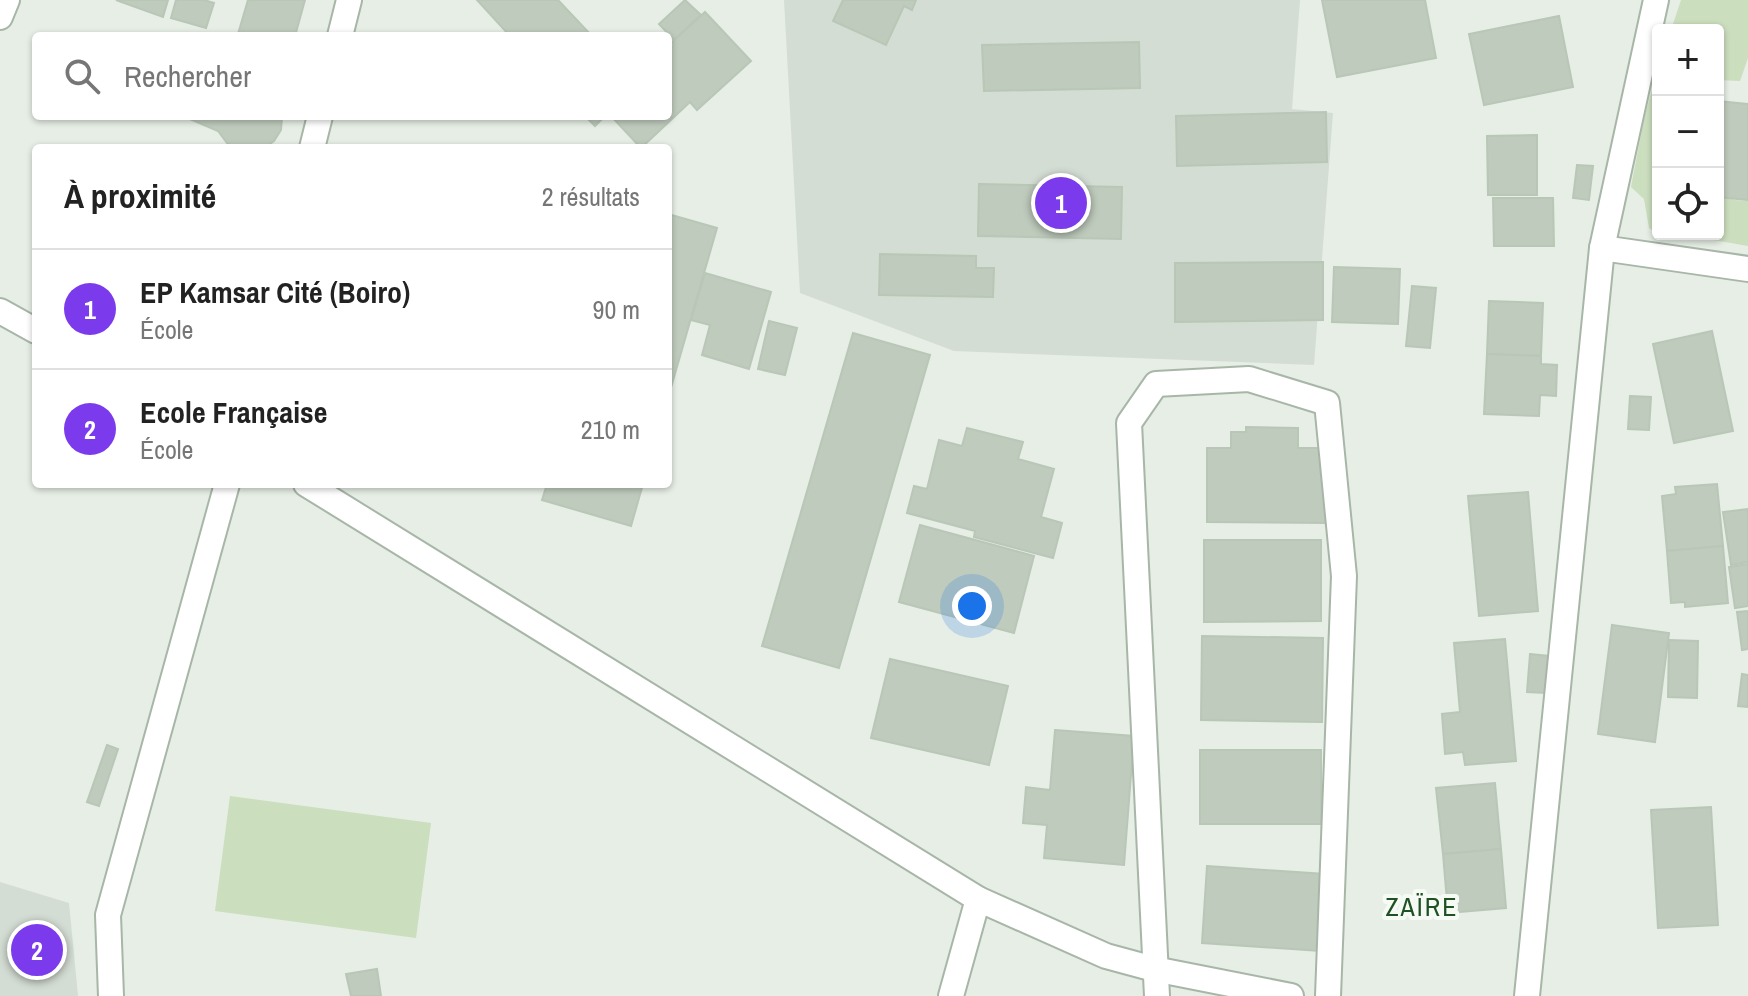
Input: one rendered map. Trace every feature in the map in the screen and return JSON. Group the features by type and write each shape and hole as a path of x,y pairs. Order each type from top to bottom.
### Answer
{"street":[{"path":"0,17 7,0"},
{"path":"341,32 349,0"},
{"path":"1527,996 1602,248 1656,0"},
{"path":"313,144 319,120"},
{"path":"1602,248 1748,269"},
{"path":"0,311 32,329"},
{"path":"1157,996 1129,423 1156,384 1249,379 1327,403 1344,576 1328,996"},
{"path":"111,996 108,915 226,488"},
{"path":"312,488 978,899 1106,956 1154,969 1291,996"},
{"path":"951,996 978,899"}],"shaded area":[{"path":"784,0 1300,0 1292,109 1333,113 1314,365 954,351 800,293"},
{"path":"0,882 69,903 78,996 0,996"}],"green space":[{"path":"1681,0 1748,0 1748,58 1740,81 1724,80 1724,24 1673,24"},
{"path":"1652,90 1652,230 1649,228 1644,199 1631,187"},
{"path":"1724,192 1734,200 1748,201 1748,246 1714,240 1724,240"},
{"path":"230,796 431,823 416,938 215,911"}],"building":[{"path":"116,0 168,0 163,17"},
{"path":"176,0 214,3 206,28 171,18"},
{"path":"248,0 305,0 296,32 239,32"},
{"path":"477,0 558,0 588,32 506,32"},
{"path":"685,0 701,15 674,40 672,32 666,32 659,24"},
{"path":"843,0 916,0 912,10 904,6 886,45 833,21"},
{"path":"1322,0 1425,0 1436,58 1337,77"},
{"path":"705,12 751,61 697,110 690,102 672,119 672,42"},
{"path":"1559,16 1573,87 1484,105 1469,34"},
{"path":"1139,42 1140,88 984,91 982,45"},
{"path":"1724,102 1748,104 1748,200 1724,198"},
{"path":"1326,112 1327,162 1177,166 1176,116"},
{"path":"192,120 282,120 281,130 270,144 229,144 218,131"},
{"path":"615,120 671,120 645,144 637,144"},
{"path":"1537,135 1537,195 1488,195 1487,136"},
{"path":"1577,165 1593,166 1589,200 1573,198"},
{"path":"979,184 1122,187 1121,239 978,236"},
{"path":"1493,198 1553,198 1554,246 1494,246"},
{"path":"672,215 717,228 672,384"},
{"path":"880,254 976,256 976,268 994,268 993,297 879,295"},
{"path":"1323,262 1323,320 1175,322 1175,263"},
{"path":"1334,267 1400,269 1398,324 1332,322"},
{"path":"705,273 771,292 749,369 702,355 710,325 691,320"},
{"path":"1412,286 1436,288 1430,348 1406,346"},
{"path":"1489,301 1543,303 1541,356 1487,354"},
{"path":"769,321 797,328 785,375 758,369"},
{"path":"1712,331 1733,431 1674,443 1653,344"},
{"path":"853,333 930,355 839,668 762,646"},
{"path":"1487,354 1541,356 1541,364 1557,365 1556,396 1540,395 1539,416 1484,414"},
{"path":"1630,396 1651,397 1649,430 1628,429"},
{"path":"1246,427 1298,428 1298,448 1327,448 1327,523 1207,522 1207,448 1231,448 1231,432 1246,432"},
{"path":"967,428 1023,442 1018,459 1054,469 1041,517 1062,523 1053,558 974,537 975,531 907,513 914,486 927,489 939,440 962,446"},
{"path":"1717,484 1723,546 1667,551 1662,496 1676,494 1675,487"},
{"path":"546,488 642,488 631,526 542,500"},
{"path":"1528,492 1538,611 1479,616 1468,496"},
{"path":"1748,509 1748,562 1731,565 1723,512"},
{"path":"920,525 1034,556 1014,633 899,602"},
{"path":"1204,540 1321,540 1321,621 1204,622"},
{"path":"1723,546 1728,603 1685,607 1685,602 1671,603 1667,551"},
{"path":"1748,564 1748,606 1735,608 1729,567"},
{"path":"1748,611 1748,649 1742,650 1737,612"},
{"path":"1612,625 1669,633 1655,742 1598,734"},
{"path":"1202,636 1323,638 1322,722 1201,720"},
{"path":"1505,639 1516,761 1465,765 1463,752 1445,754 1442,714 1460,712 1454,643"},
{"path":"1669,640 1698,641 1697,698 1668,697"},
{"path":"1530,654 1549,656 1546,693 1527,692"},
{"path":"890,659 1008,686 989,765 871,738"},
{"path":"1742,674 1748,675 1748,707 1738,706"},
{"path":"1055,730 1134,736 1124,865 1044,858 1047,825 1023,823 1026,787 1050,790"},
{"path":"107,745 118,749 99,806 87,802"},
{"path":"1200,750 1321,750 1321,824 1200,824"},
{"path":"1495,783 1501,849 1443,854 1436,788"},
{"path":"1711,807 1718,925 1658,928 1651,810"},
{"path":"1501,849 1506,908 1448,913 1443,854"},
{"path":"1207,866 1325,874 1320,951 1202,943"},
{"path":"377,969 381,996 351,996 346,974"}],"place":[{"name":"EP Kamsar Cité (Boiro)","path":"1061,203"},
{"name":"Ecole Française","path":"37,950"}],"district":[{"name":"ZAÏRE","path":"1422,907"}]}
